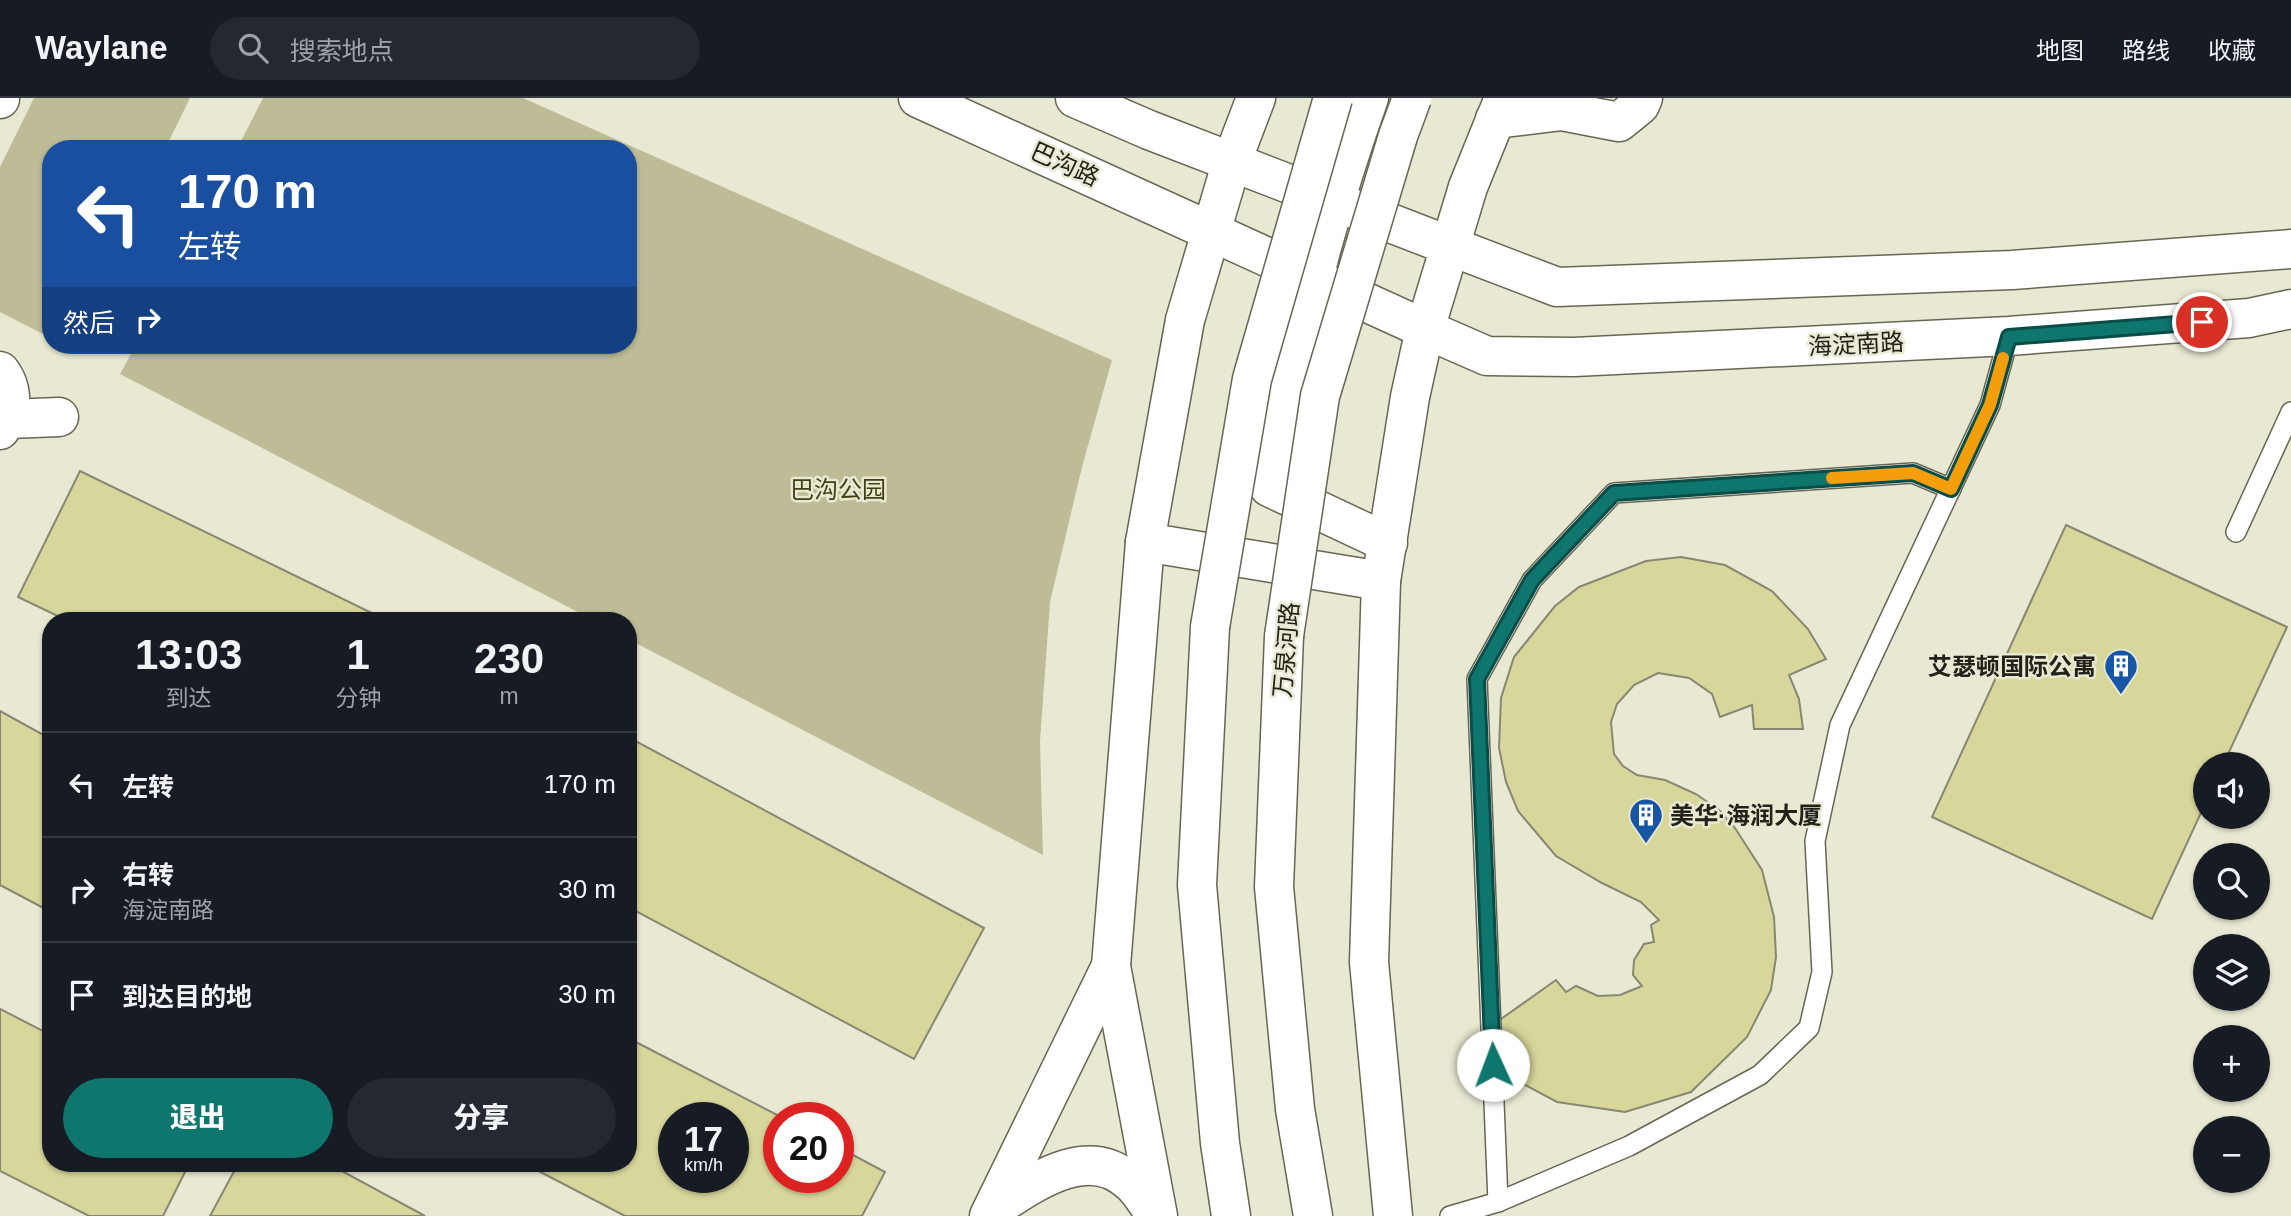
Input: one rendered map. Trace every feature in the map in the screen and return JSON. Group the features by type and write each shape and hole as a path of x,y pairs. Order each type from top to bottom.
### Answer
{"main road":[{"name":"巴沟路","path":"918,98 1312,277"},
{"path":"1075,98 1557,287 2012,270 2291,249"},
{"path":"1157,1216 1111,966 1145,542 1185,320 1232,161 1255,98"},
{"path":"1231,1216 1220,1143 1197,885 1210,627 1252,379 1333,98"},
{"path":"1369,98 1312,277 1287,382 1269,487 1388,543"},
{"name":"万泉河路","path":"1313,1216 1295,1109 1274,887 1284,636 1320,396 1398,136 1412,98"},
{"path":"1393,1216 1370,962 1381,581 1410,397 1425,328 1468,187 1500,108 1562,111 1619,122 1643,98"},
{"name":"海淀南路","path":"1312,277 1487,356 1574,357 2009,337 2249,318 2291,309"},
{"path":"0,371 10,391 4,424 59,417"},
{"path":"1145,542 1381,581"},
{"path":"990,1213 1111,966"},
{"path":"990,1213 1055,1171 1080,1167 1105,1169 1129,1181 1157,1216"}],"lane":[{"path":"1450,1216 1498,1202 1629,1146 1760,1075 1809,1028 1822,972 1815,841 1840,725 1990,405 2009,337"},
{"path":"2236,532 2291,412"},
{"path":"1498,1202 1477,679 1532,580 1614,493 1913,473 1951,489"}],"green space":[{"path":"34,98 190,98 169,140 42,140 42,333 0,312 0,167"},
{"name":"巴沟公园","path":"263,98 523,98 617,140 242,140"},
{"name":"巴沟公园","path":"637,149 1112,360 1082,467 1050,602 1040,741 1043,855 637,644 637,612 578,612 120,374 131,354 637,354"}],"building":[{"path":"80,471 370,612 49,612 18,597"},
{"name":"艾瑟顿国际公寓","path":"2066,525 2287,627 2229,752 2193,752 2193,829 2152,919 1932,817"},
{"name":"美华·海润大厦","path":"1681,557 1725,565 1772,591 1808,629 1826,659 1789,675 1799,699 1803,729 1754,729 1752,705 1720,717 1712,694 1689,678 1658,673 1634,685 1617,704 1611,722 1614,754 1623,766 1637,775 1665,780 1696,794 1719,810 1735,828 1762,870 1774,917 1776,957 1771,990 1747,1037 1691,1092 1625,1112 1557,1102 1508,1076 1490,1050 1502,1038 1494,1024 1556,980 1566,992 1576,986 1598,996 1620,995 1642,986 1633,975 1634,960 1644,944 1654,942 1651,925 1659,920 1641,902 1556,856 1518,811 1506,782 1499,748 1501,698 1514,657 1555,606 1579,587 1646,561"},
{"path":"0,711 42,734 42,907 0,885"},
{"path":"637,742 984,928 914,1059 637,912"},
{"path":"0,1009 42,1030 42,1172 185,1172 163,1216 89,1216 0,1171"},
{"path":"637,1043 763,1108 763,1193 854,1193 854,1156 885,1172 862,1216 625,1216 540,1172 637,1172"},
{"path":"234,1172 344,1172 425,1216 210,1216"}],"slow traffic":[{"path":"1832,478 1913,473 1951,489 1990,405 2003,358"}],"place":[{"name":"艾瑟顿国际公寓","path":"2121,696"},
{"name":"美华·海润大厦","path":"1646,845"}],"route":[{"path":"1493,1065 1477,679 1532,580 1614,493 1913,473 1951,489 1990,405 2009,337 2202,322"}]}
